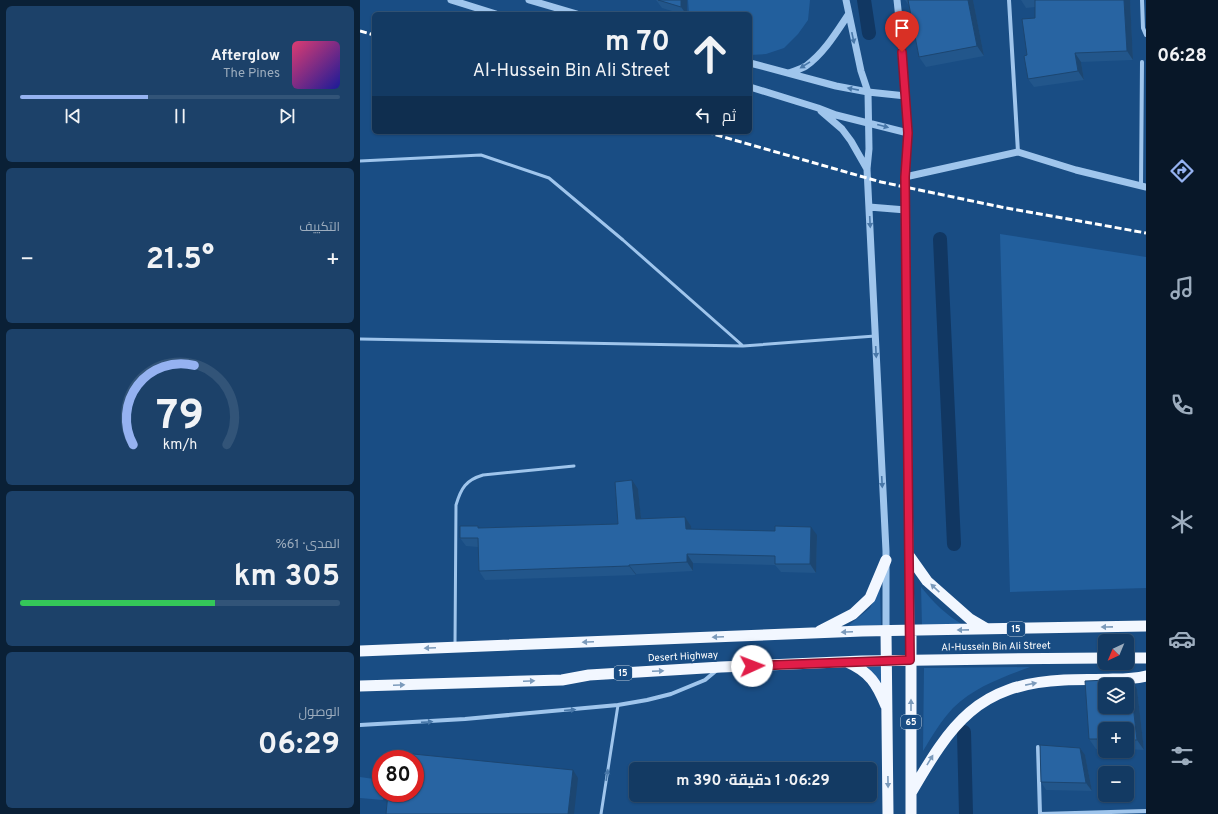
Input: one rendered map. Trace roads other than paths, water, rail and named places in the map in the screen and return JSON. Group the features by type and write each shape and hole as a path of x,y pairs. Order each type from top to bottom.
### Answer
{"highway":[{"path":"910,557 927,581 970,619 988,629"},
{"path":"817,633 853,614 870,598 886,560"},
{"name":"Al-Hussein Bin Ali Street","path":"886,631 1146,626"},
{"name":"65","path":"911,630 911,814"},
{"name":"Desert Highway","path":"360,651 886,631"},
{"name":"65","path":"886,631 888,814"},
{"name":"Al-Hussein Bin Ali Street","path":"887,661 1098,658"},
{"path":"1134,658 1146,658"},
{"name":"Desert Highway","path":"360,686 562,680 589,675 721,667 887,661"},
{"path":"847,662 865,672 874,681 888,712"},
{"path":"911,793 934,753 943,741 968,712 986,700 1006,691 1041,682 1063,680 1128,679 1146,676"}],"street":[{"path":"451,0 490,12"},
{"path":"529,0 570,12"},
{"path":"846,0 861,71 868,92 869,149 867,169 886,560 886,631"},
{"path":"897,0 908,133 905,177 911,630"},
{"path":"1009,0 1018,152"},
{"path":"1142,0 1143,28 1146,35"},
{"path":"789,73 805,67 814,59 833,37 848,15"},
{"path":"905,177 1018,152 1076,170 1143,186 1142,62"},
{"path":"752,64 836,86 868,92 906,96"},
{"path":"752,88 836,115 908,133"},
{"path":"818,108 842,129 851,141 867,169"},
{"path":"869,207 906,210"},
{"path":"360,725 465,719 618,705 671,694 705,680 721,667"},
{"path":"1038,747 1040,814 1146,811"}],"lane":[{"path":"360,161 480,156 549,178 634,250 743,346"},
{"path":"360,339 743,346 875,336"},
{"path":"455,647 456,505 459,493 464,485 474,477 483,475 574,466"},
{"path":"601,814 618,705"}],"waterway":[{"path":"864,0 869,33"},
{"path":"940,239 954,544"},
{"path":"964,732 966,814"}],"railway":[{"path":"360,31 372,34"},
{"path":"713,134 881,182 1001,207 1146,233"}]}
